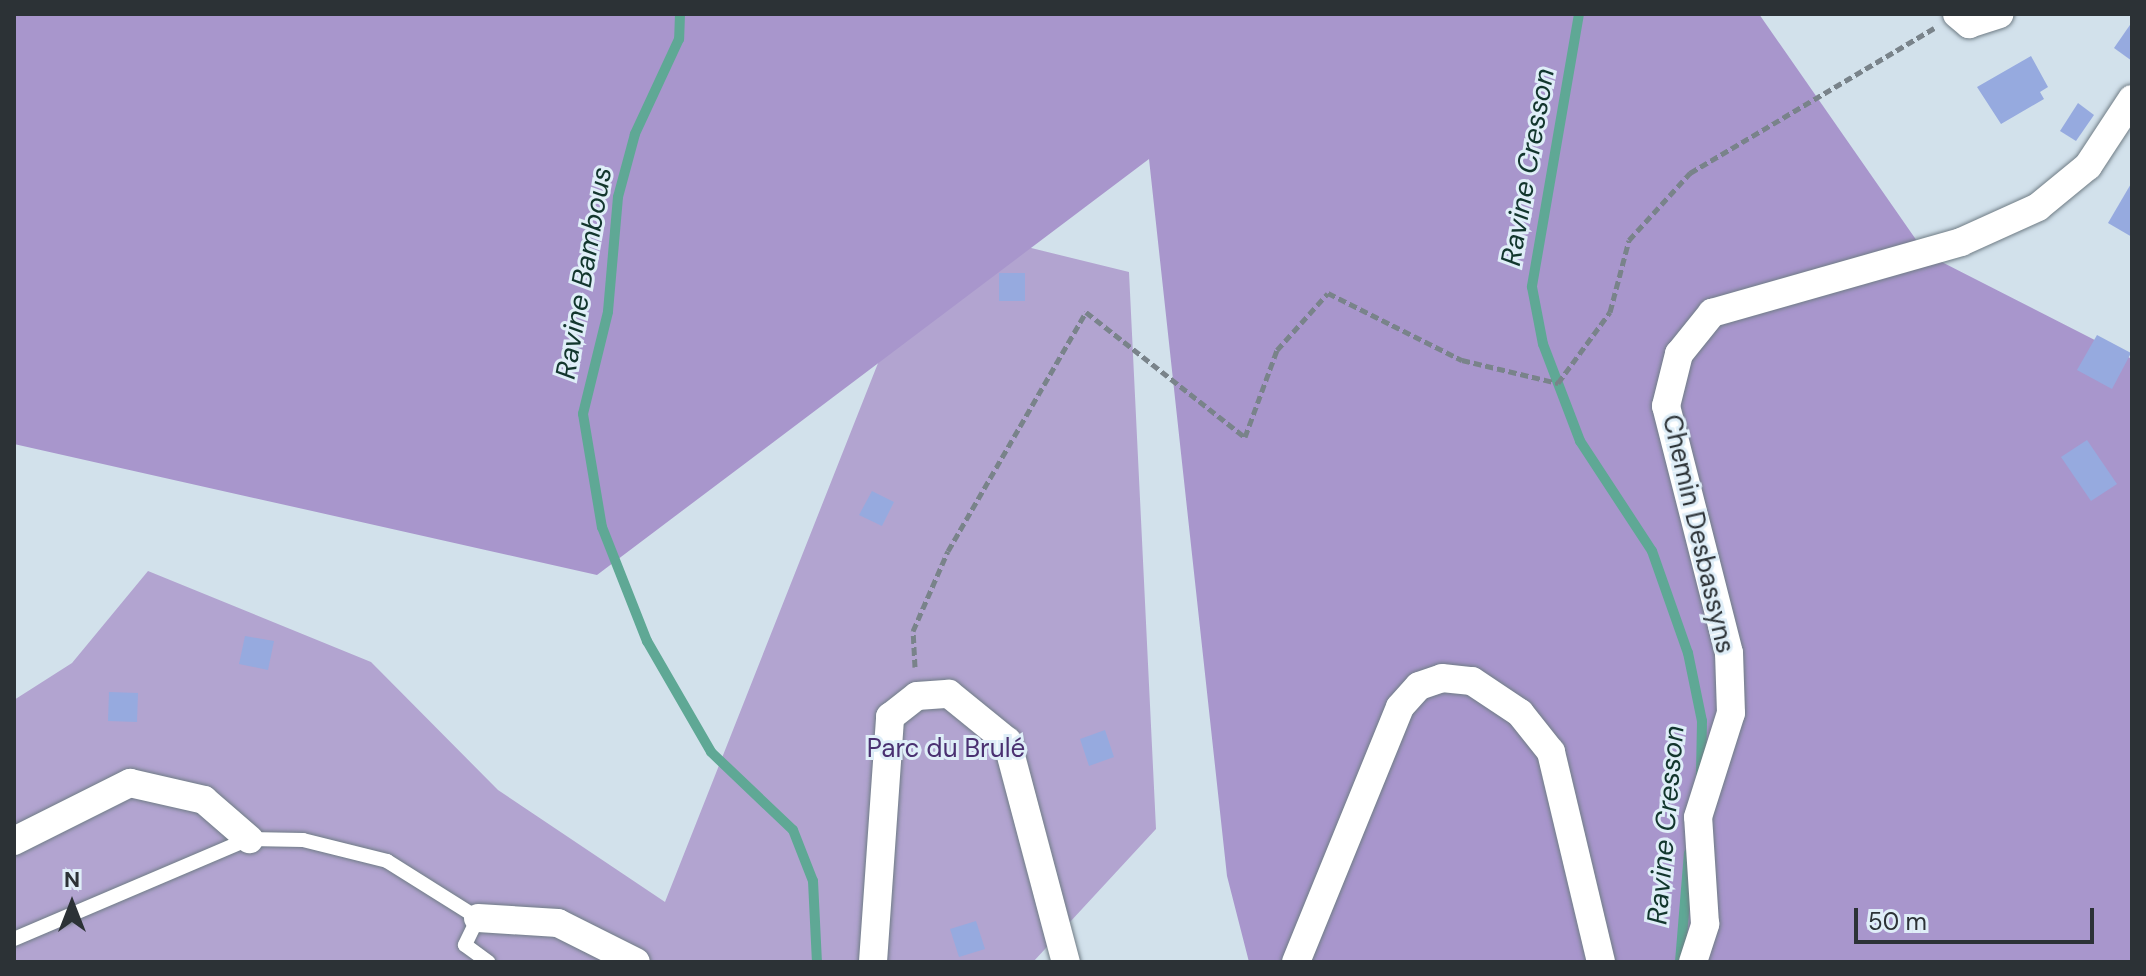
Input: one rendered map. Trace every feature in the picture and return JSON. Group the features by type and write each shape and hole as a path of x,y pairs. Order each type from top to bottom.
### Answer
{"street":[{"path":"1950,18 1969,24 1999,14"},
{"name":"Chemin Desbassyns","path":"1693,962 1705,924 1698,817 1731,713 1729,653 1666,406 1679,354 1712,313 1961,242 2038,207 2088,166 2132,99"},
{"path":"1296,962 1400,707 1419,686 1442,678 1472,681 1508,705 1551,752 1601,962"},
{"path":"873,962 890,717 917,696 949,694 1007,741 1066,962"},
{"path":"14,841 130,783 204,800 249,839"},
{"path":"478,918 558,923 636,962"}],"lane":[{"path":"14,939 249,839 303,840 387,861 478,918 465,945 488,962"}],"path":[{"path":"917,696 913,631 930,591 1086,312 1245,437 1277,350 1328,293 1462,360 1558,383 1610,312 1629,240 1690,173 1950,18"}],"green space":[{"name":"Parc du Brulé","path":"933,224 1129,272 1156,829 1033,962 14,962 14,700 72,663 148,571 371,662 498,790 665,902"}],"shaded area":[{"path":"14,14 1759,14 1926,254 2132,359 2132,962 1249,962 1227,876 1149,159 597,575 14,444"}],"building":[{"path":"2132,22 2132,61 2114,48"},
{"path":"2031,56 2048,87 2040,92 2044,99 2001,124 1977,87"},
{"path":"2078,103 2094,115 2076,141 2060,131"},
{"path":"2132,182 2132,237 2108,223"},
{"path":"999,273 1025,273 1025,301 999,301"},
{"path":"2097,335 2131,353 2112,389 2077,370"},
{"path":"2087,440 2117,484 2091,501 2061,457"},
{"path":"872,491 894,502 882,526 859,515"},
{"path":"245,636 274,641 268,670 239,664"},
{"path":"109,692 138,693 137,722 108,721"},
{"path":"1105,730 1114,757 1089,766 1080,739"},
{"path":"976,921 985,949 959,957 950,929"}],"waterway":[{"name":"Ravine Bambous","path":"680,14 679,39 635,134 618,197 608,312 583,414 602,527 647,641 711,752 793,830 813,881 817,962"},
{"name":"Ravine Cresson","path":"1579,14 1532,287 1543,344 1580,441 1652,551 1688,653 1702,721 1701,774"},
{"path":"1680,962 1689,853"}]}
